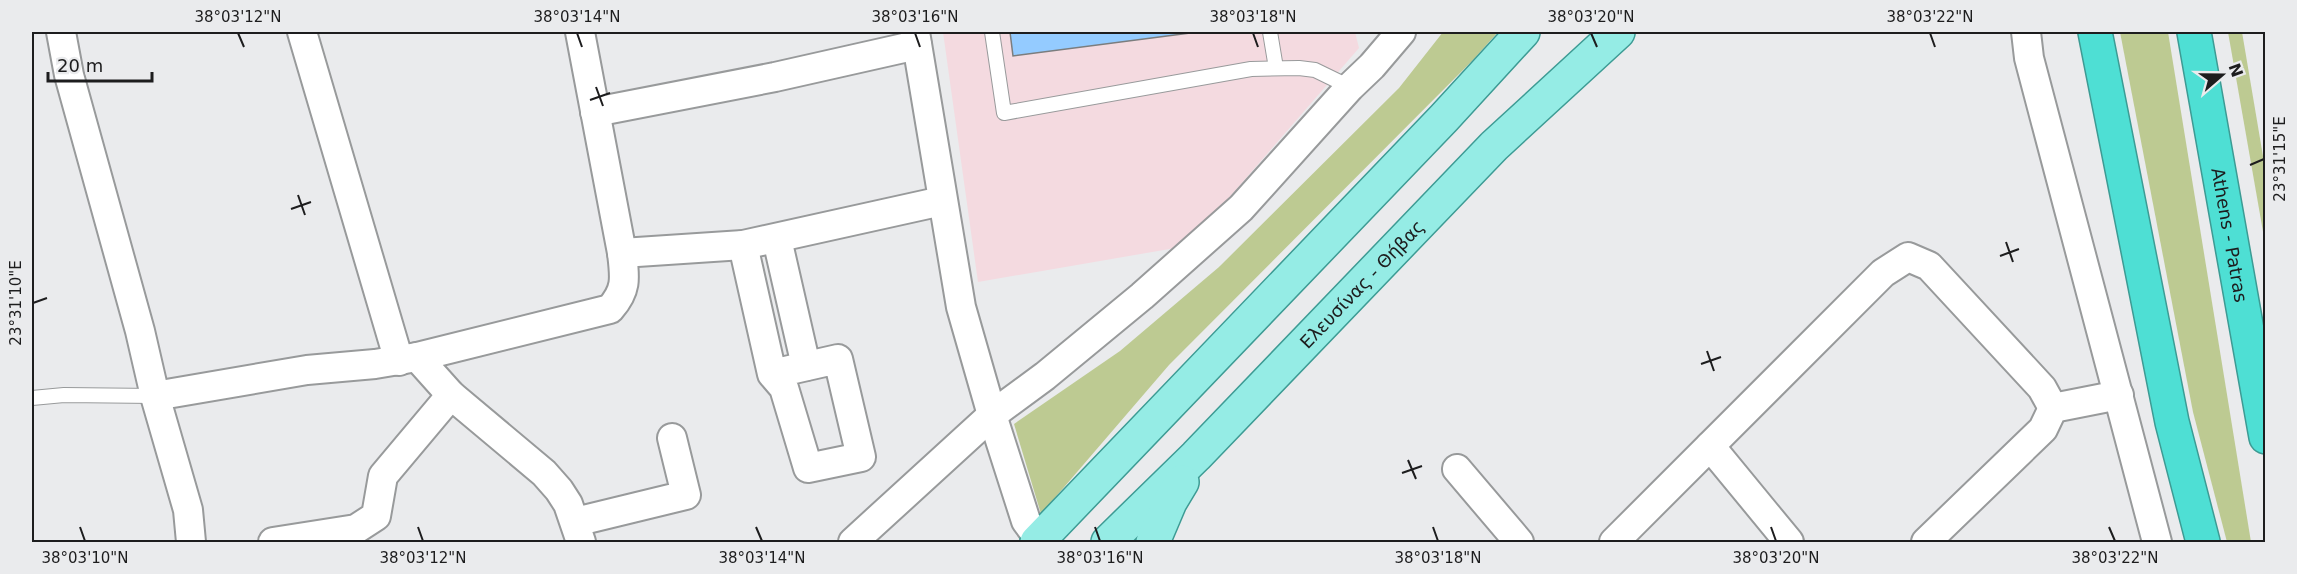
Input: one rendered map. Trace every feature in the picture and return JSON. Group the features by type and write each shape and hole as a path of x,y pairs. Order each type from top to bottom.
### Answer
{"highway":[{"path":"2095,32 2172,422 2203,543"},
{"name":"Athens - Patras","path":"2194,32 2265,437"}],"main road":[{"path":"1038,541 1444,118 1523,32"},
{"name":"Ελευσίνας - Θήβας","path":"1108,543 1196,456 1494,146 1618,32"},
{"path":"1153,543 1170,501 1196,456"}],"street":[{"path":"60,32 69,75 188,510 192,543"},
{"path":"302,32 408,359 544,473 568,504 578,532 686,495 672,438"},
{"path":"155,396 307,370 408,359 610,309 621,296 625,277 580,32"},
{"path":"853,543 992,415 1045,376 1142,296 1241,208 1401,32"},
{"path":"2026,32 2029,57 2157,543"},
{"path":"595,112 776,77 916,38 961,307 1026,521 1038,541"},
{"path":"622,253 743,246 942,201"},
{"path":"777,239 806,366"},
{"path":"743,246 772,374 784,388 808,468 861,457 838,359 772,374"},
{"path":"1614,543 1883,273 1908,257 1929,266 2042,388 2053,408"},
{"path":"2053,408 2119,394"},
{"path":"273,543 356,529 376,516 383,476 451,395"},
{"path":"1926,543 2043,429 2053,408"},
{"path":"1710,446 1789,543"},
{"path":"1457,469 1519,543"}],"lane":[{"path":"992,32 1004,113 1251,69 1315,70 1350,87"},
{"path":"1270,32 1276,68"},
{"path":"32,398 64,395 155,396"}],"shaded area":[{"path":"943,32 1355,32 1359,48 1187,246 978,282"}],"green space":[{"path":"1443,32 1498,32 1473,60 1169,365 1041,514 1014,424 1120,351 1219,267 1399,88"},
{"path":"2120,32 2168,32 2251,542 2227,542 2193,412"},
{"path":"2228,32 2242,32 2265,168 2265,243"}],"building":[{"path":"1010,32 1198,32 1013,56"}]}
